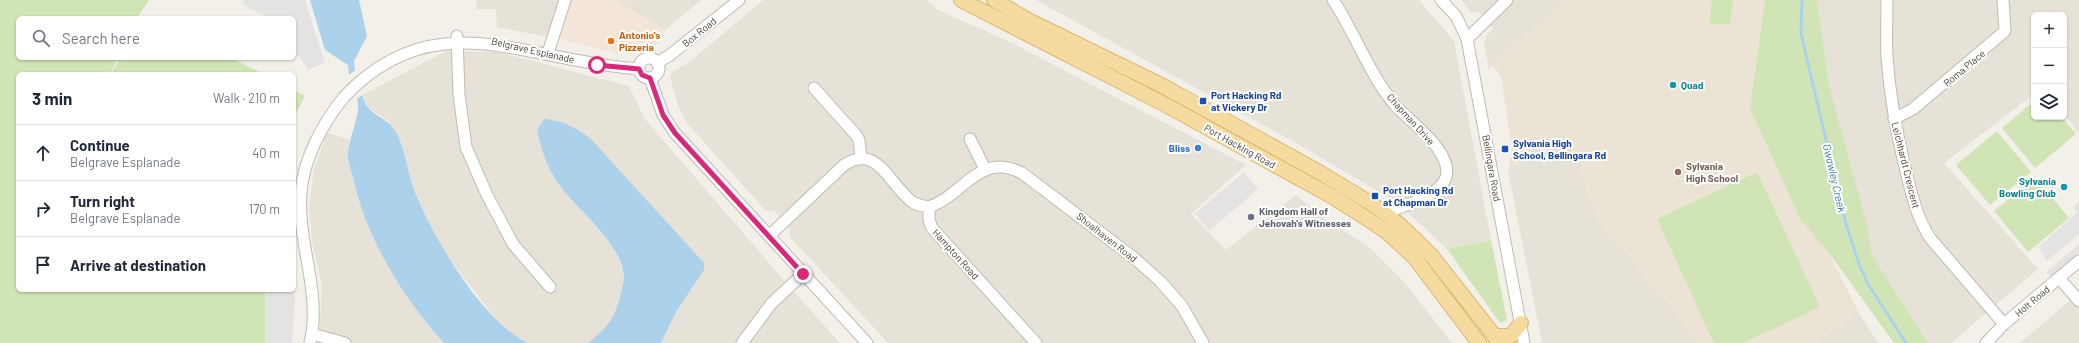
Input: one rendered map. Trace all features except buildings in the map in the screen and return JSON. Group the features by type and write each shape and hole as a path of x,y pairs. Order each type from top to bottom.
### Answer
{"main road":[{"name":"Port Hacking Road","path":"961,0 1166,105 1333,197 1369,220 1388,233 1414,257 1479,343"},
{"name":"Port Hacking Road","path":"994,0 1028,20 1163,86 1319,172 1385,213 1399,224 1431,255 1497,340"},
{"path":"1497,340 1511,336 1521,323"}],"street":[{"path":"548,53 565,0"},
{"name":"Box Road","path":"657,63 670,56 739,0"},
{"name":"Chapman Drive","path":"1333,0 1385,90 1396,105 1415,122 1435,146 1446,166 1444,181 1437,190 1424,198 1385,213"},
{"name":"Bellingara Road","path":"1441,0 1456,16 1467,39 1524,343"},
{"path":"1467,39 1507,0"},
{"name":"Leichhardt Crescent","path":"1887,0 1887,57 1894,119 1912,198 1922,225 1930,238 2004,324"},
{"name":"Roma Place","path":"1894,119 1913,110 2005,31 2003,0"},
{"path":"457,36 459,94 466,147 487,195 514,244 550,287"},
{"name":"Belgrave Esplanade","path":"311,338 312,284 302,239 301,192 309,160 321,130 358,80 386,58 424,41 457,36 506,42 597,65 639,69"},
{"path":"646,59 652,59 657,63 658,72 650,78 642,75 639,69 641,63 646,59"},
{"path":"650,78 663,115 675,133 867,343"},
{"path":"814,88 856,135 859,140 861,158"},
{"path":"970,139 985,169"},
{"path":"769,236 844,165 861,158 878,165 914,203 929,207"},
{"name":"Shoalhaven Road","path":"929,207 945,199 974,175 985,169 998,167 1011,168 1022,173 1134,258 1160,281 1182,306 1203,343"},
{"name":"Hampton Road","path":"929,207 929,220 932,228 1036,343"},
{"name":"Holt Road","path":"1986,343 2004,324 2079,261"},
{"path":"742,343 771,304 803,274"},
{"path":"2059,278 2079,301"},
{"path":"311,338 345,343"}],"shaded area":[{"path":"244,0 305,0 325,63 308,70 300,57 296,55 296,16 264,16 242,4"},
{"path":"477,0 573,0 558,39 497,27 496,9 476,9"},
{"path":"573,0 615,0 665,30 656,45 618,54 558,39"},
{"path":"615,0 701,0 665,30"},
{"path":"763,0 926,0 938,10 1008,41 1246,165 1191,214 1226,250 1296,195 1324,218 1370,248 1405,283 1452,343 888,343 790,237 790,229 774,211 766,211 686,122 678,106 670,77 672,72 692,60"},
{"path":"1036,0 1419,0 1454,41 1491,240 1447,249 1396,202 1296,143"},
{"path":"1461,0 1571,0 1489,69 1484,44 1487,35 1493,29 1479,12 1471,12"},
{"name":"Sylvania High School","path":"1571,0 1765,0 1750,108 1800,219 1829,253 1858,311 1814,343 1702,343 1598,217 1578,172 1584,165 1555,131 1508,171 1512,148 1501,76 1493,66"},
{"path":"1817,0 2079,0 2079,134 2067,118 2067,12 2031,12 2031,96 1944,163 2038,269 1951,343 1928,343 1872,255 1868,228 1829,85"},
{"path":"446,51 498,52 629,86 644,118 840,343 661,343 676,312 704,270 541,146 558,183 615,249 623,269 623,284 617,309 606,329 588,343 528,343 519,339 496,319 448,257 429,224 415,191 397,134 388,121 368,107 362,95"},
{"path":"1555,131 1584,166 1598,217 1702,343 1542,343 1508,171"},
{"path":"327,133 349,139 348,159 358,199 381,252 406,294 430,328 444,343 319,343 322,285 312,242 309,207 314,169"},
{"path":"1244,172 1258,189 1209,231 1195,214"},
{"path":"2079,201 2079,234 2047,261 2038,247 2077,213 2073,207"},
{"path":"2079,244 2079,254 2052,278 2046,272"},
{"path":"265,292 294,292 292,343 265,343"},
{"path":"2079,293 2079,343 2020,343"},
{"path":"1858,311 1878,343 1814,343"}],"green space":[{"path":"0,0 149,0 138,16 16,16 16,60 117,60 111,72 16,72 16,292 265,292 265,343 0,343"},
{"path":"1712,0 1733,0 1730,25 1709,23"},
{"path":"1765,0 1817,0 1829,85 1868,228 1872,255 1928,343 1894,343 1829,253 1800,219 1750,108"},
{"path":"119,60 236,60 259,72 112,72"},
{"path":"296,91 305,96 296,113"},
{"path":"2031,104 2031,120 2064,120 2076,134 2035,168 2002,128"},
{"path":"1997,131 2031,172 1990,205 1956,165"},
{"path":"1757,172 1820,307 1743,343 1714,343 1657,219"},
{"path":"2035,177 2069,218 2028,252 1994,211"},
{"path":"1491,240 1507,320 1500,323 1447,249"}],"water":[{"path":"310,0 359,0 367,36 354,61 355,70 349,75 348,65 325,50"},
{"path":"362,95 370,110 387,121 397,134 403,149 415,192 423,211 461,277 494,317 511,332 528,343 444,343 429,326 401,288 368,226 348,161 348,150 358,112 357,99"},
{"path":"544,119 569,125 591,139 704,263 704,270 676,312 661,343 588,343 600,333 615,312 623,284 623,270 620,259 614,248 566,193 551,171 537,130"}],"waterway":[{"name":"Gwawley Creek","path":"1802,0 1801,34 1846,224 1859,264 1868,284 1906,343"}],"place":[{"name":"Antonio's Pizzeria","path":"611,41"},
{"name":"Quad","path":"1673,85"},
{"name":"Port Hacking Rd at Vickery Dr","path":"1203,101"},
{"name":"Bliss","path":"1198,148"},
{"name":"Sylvania High School, Bellingara Rd","path":"1505,149"},
{"name":"Sylvania High School","path":"1678,172"},
{"name":"Sylvania Bowling Club","path":"2064,187"},
{"name":"Port Hacking Rd at Chapman Dr","path":"1375,196"},
{"name":"Kingdom Hall of Jehovah's Witnesses","path":"1251,217"}],"route":[{"path":"597,65 639,69 644,77 650,78 663,115 675,133 803,274"}]}
